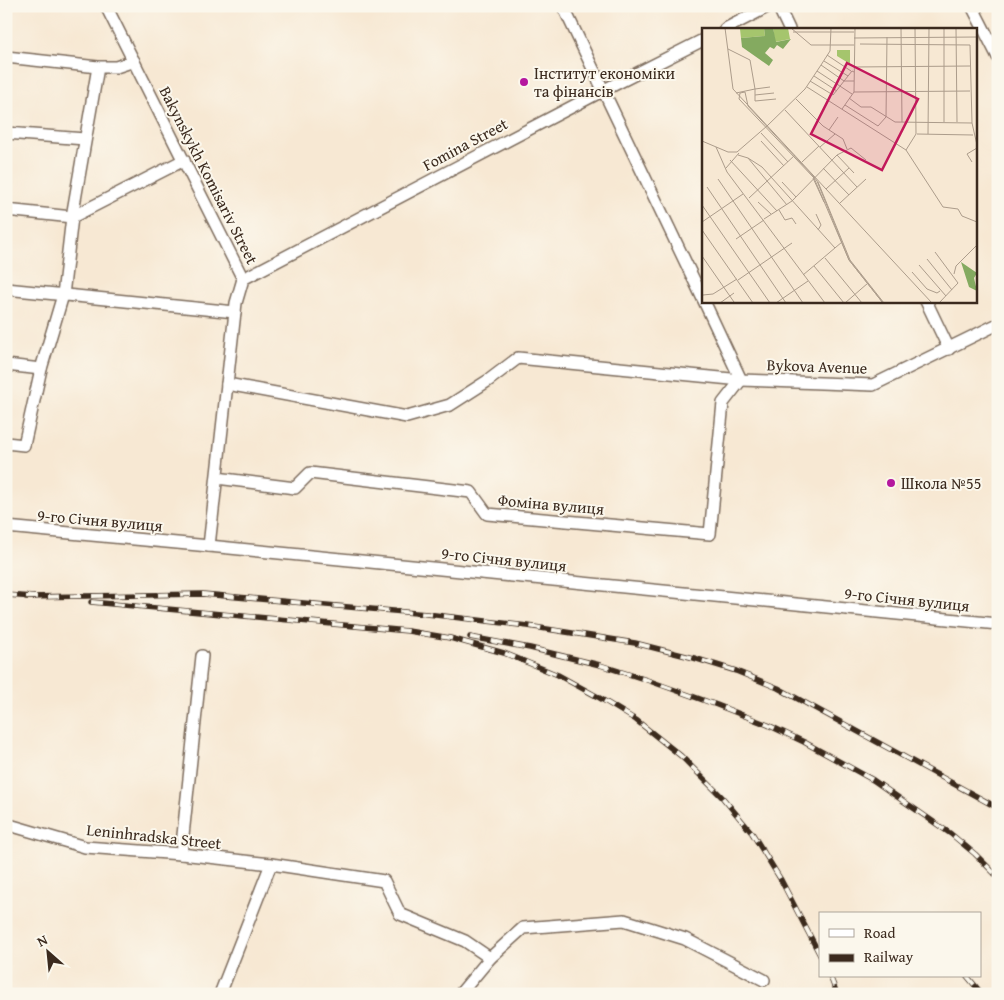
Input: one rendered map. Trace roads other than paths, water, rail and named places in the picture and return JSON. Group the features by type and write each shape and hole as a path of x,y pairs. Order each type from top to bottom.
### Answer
{"street":[{"name":"Bakynskykh Komisariv Street","path":"106,6 243,279 236,303 210,546"},
{"path":"563,6 702,298"},
{"path":"727,28 769,6"},
{"path":"778,6 789,28"},
{"path":"972,6 998,56"},
{"name":"Fomina Street","path":"243,279 702,41"},
{"path":"6,57 98,67 116,67 134,62"},
{"path":"6,443 24,445 41,369 63,295 72,217 98,67"},
{"path":"6,132 85,139"},
{"path":"6,210 72,217 184,160"},
{"path":"6,289 235,312"},
{"path":"704,302 741,380"},
{"path":"926,302 949,349"},
{"name":"Bykova Avenue","path":"227,384 407,416 450,405 489,380 518,358 741,380 873,385 998,324"},
{"path":"6,365 41,369"},
{"name":"Фоміна вулиця","path":"217,478 296,488 310,473 471,492 487,514 710,534 723,404 741,380"},
{"name":"9-го Січня вулиця","path":"6,527 998,624"},
{"path":"181,854 202,656"},
{"name":"Leninhradska Street","path":"6,824 85,847 181,854 271,864 384,881 400,914 465,941 490,958"},
{"path":"220,994 271,864"},
{"path":"460,994 490,958 523,928 624,920 685,939 764,980"}],"railway":[{"path":"26,597 203,594 427,614 528,626 635,643 736,671 778,688 998,808"},
{"path":"6,595 34,597"},
{"path":"91,602 408,631 450,638 504,653 558,675 636,720 681,756 722,797 752,833 781,880 819,953"},
{"path":"470,637 530,648 600,665 647,680 768,725 804,742 873,780 951,834 998,877"},
{"path":"831,978 837,994"},
{"path":"969,978 982,994"}],"place":[{"name":"Інститут економіки та фінансів","path":"524,82"},
{"name":"Школа №55","path":"891,483"}]}
